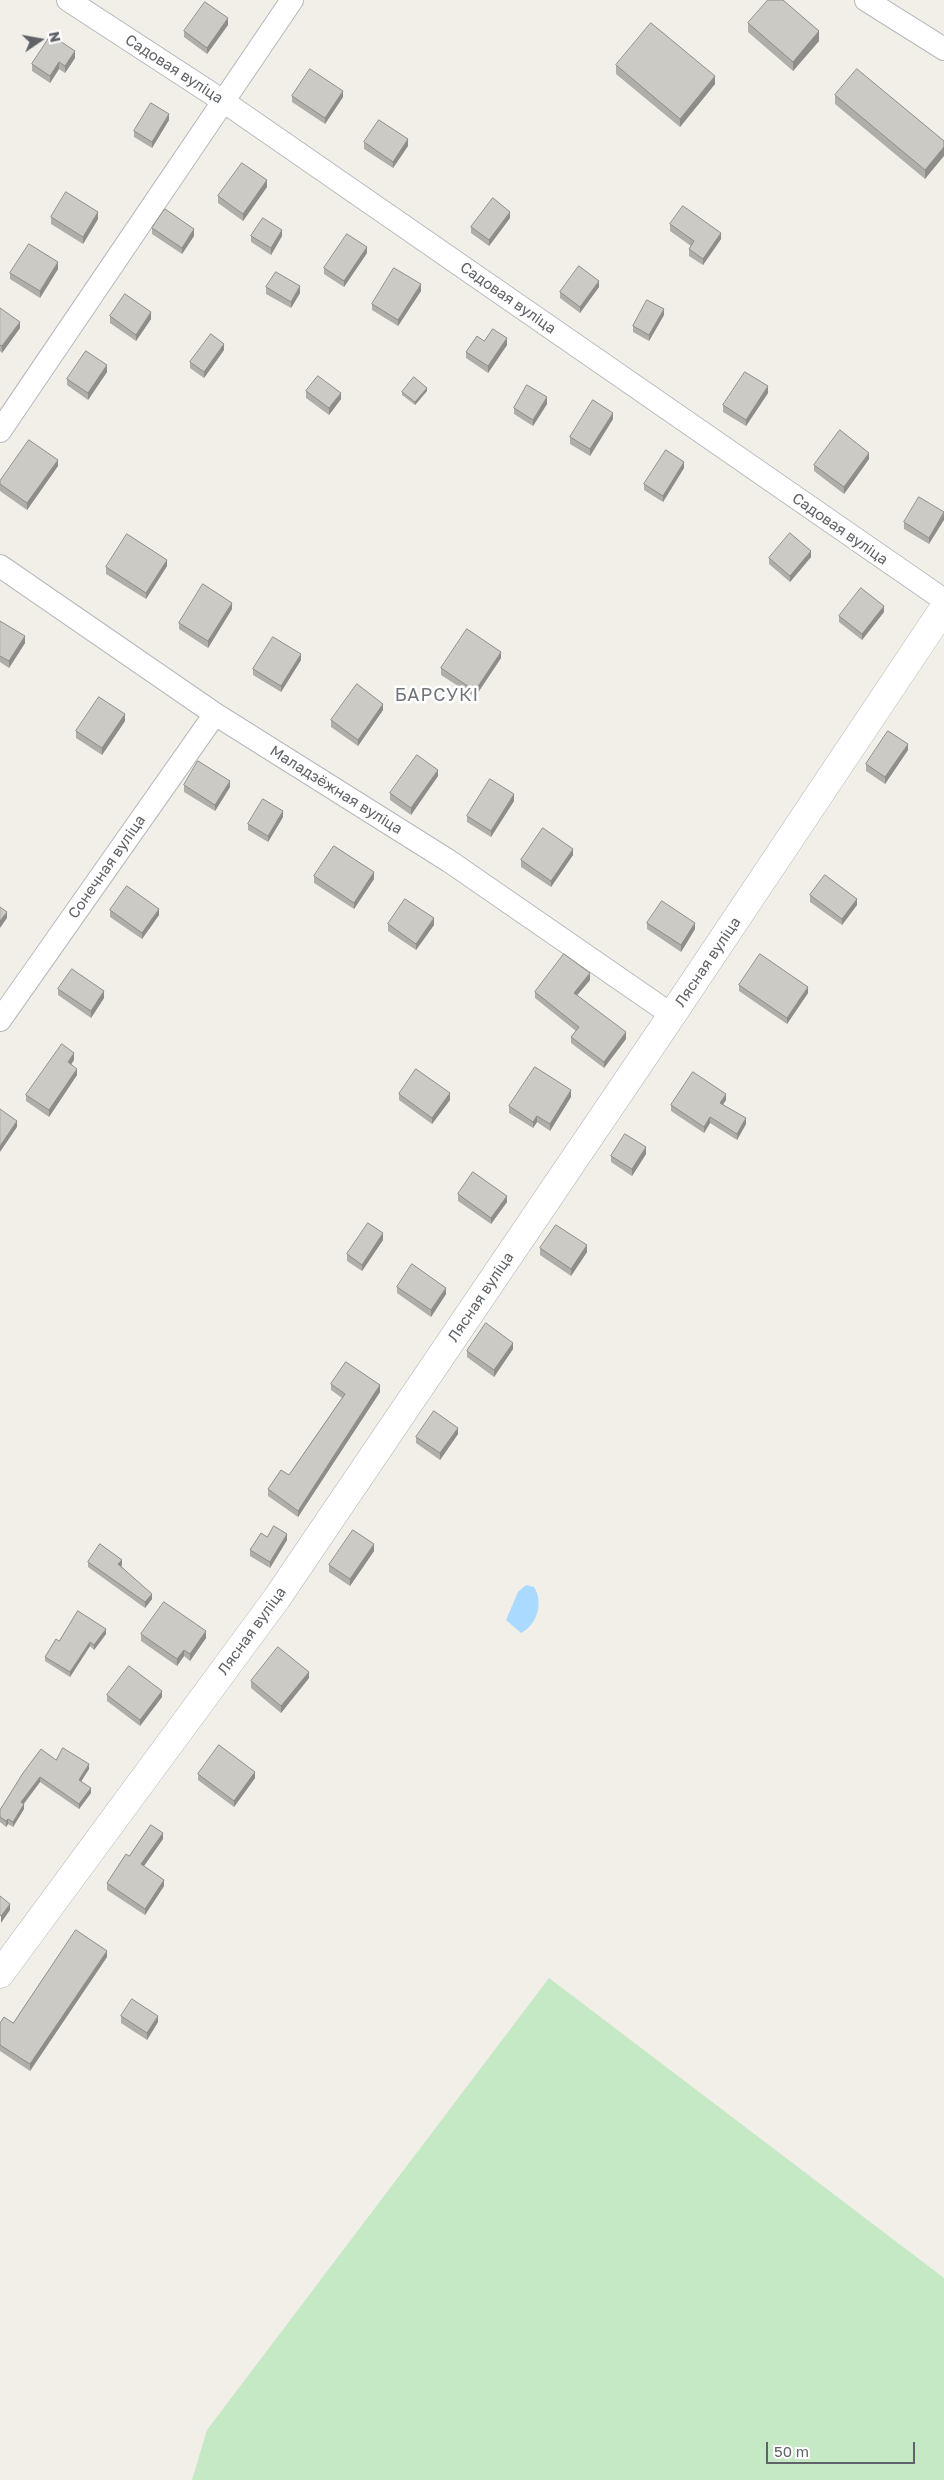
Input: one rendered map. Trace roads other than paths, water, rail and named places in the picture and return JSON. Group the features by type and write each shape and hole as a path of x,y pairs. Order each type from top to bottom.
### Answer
{"street":[{"name":"Садовая вуліца","path":"68,0 223,101 944,600"},
{"path":"0,431 292,0"},
{"path":"866,0 944,49"},
{"name":"Маладзёжная вуліца","path":"0,566 215,714 449,861 672,1015"},
{"name":"Лясная вуліца","path":"0,1974 277,1598 672,1015 944,608"},
{"name":"Сонечная вуліца","path":"0,1020 215,714"}],"water":[{"path":"526,1585 534,1587 537,1593 538,1606 535,1619 521,1633 506,1620 518,1592"}],"district":[{"name":"БАРСУКІ","path":"437,695"}]}
